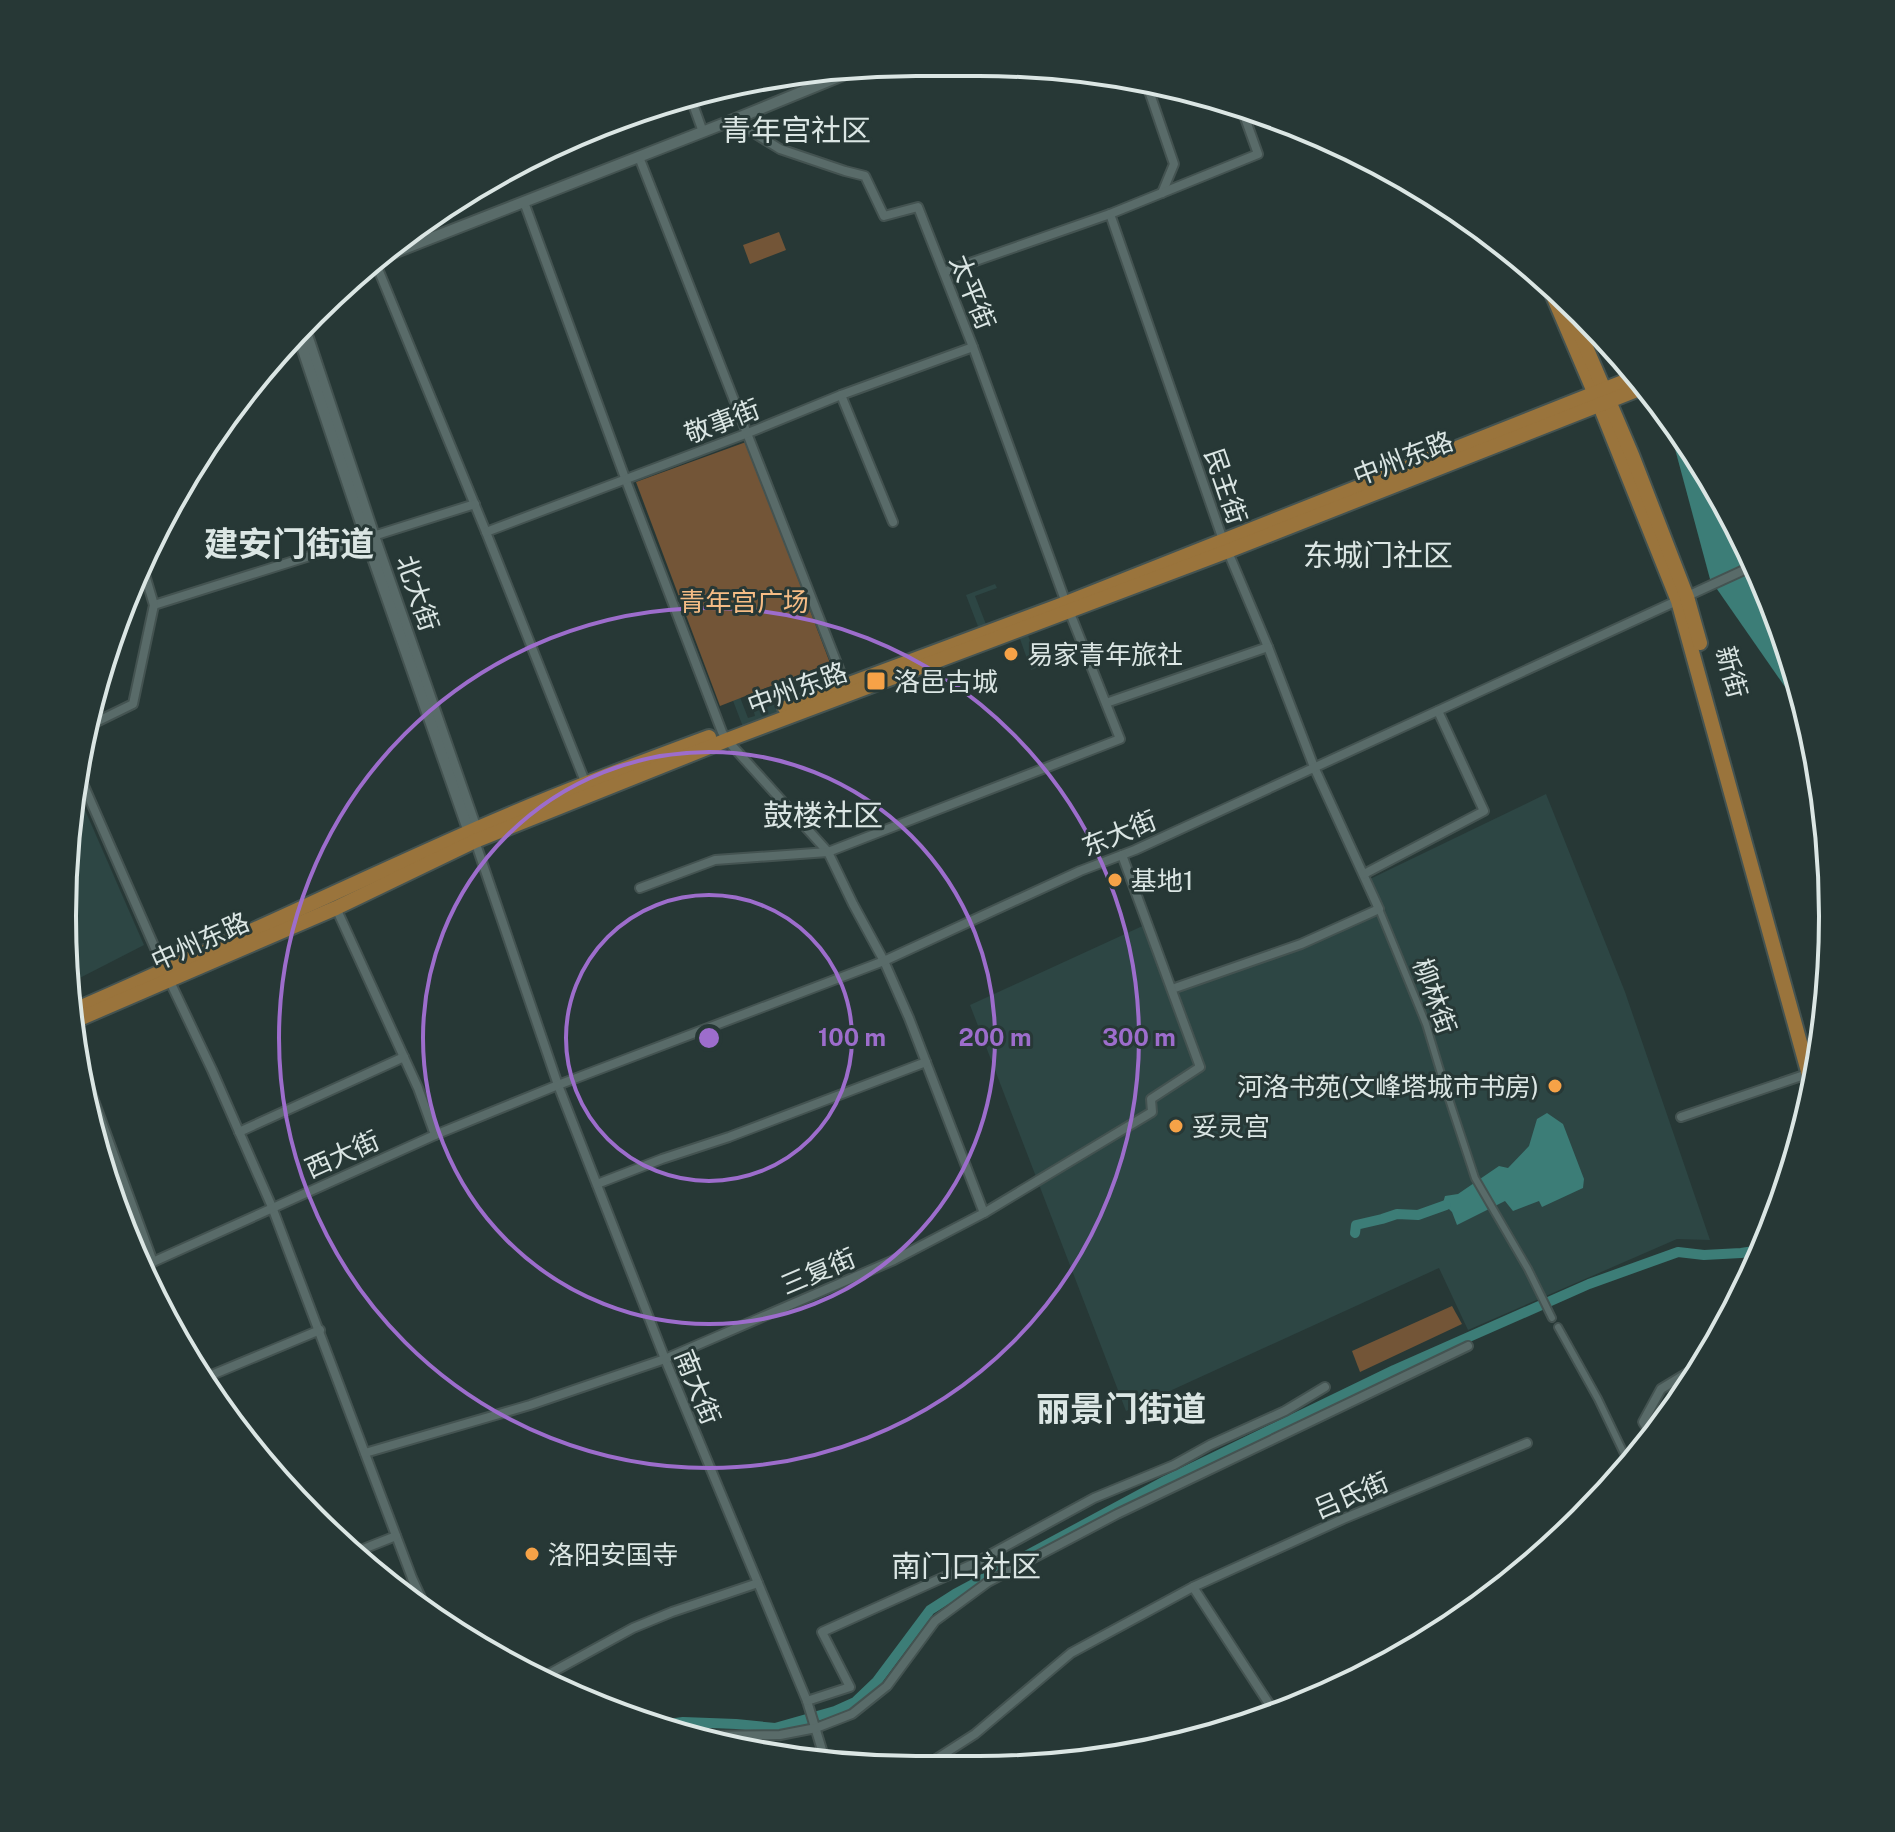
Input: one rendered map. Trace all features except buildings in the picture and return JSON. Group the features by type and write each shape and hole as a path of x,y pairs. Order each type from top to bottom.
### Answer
{"main road":[{"name":"新街","path":"1561,310 1602,398"},
{"name":"新街","path":"1574,324 1683,599 1807,1055"},
{"name":"中州东路","path":"81,1008 336,908 474,834 1226,546 1602,398 1628,384"},
{"name":"中州东路","path":"82,1017 586,784 724,736"}],"street":[{"path":"410,247 828,81"},
{"path":"1150,94 1174,164 1162,193"},
{"path":"694,107 703,132"},
{"name":"太平街","path":"733,120 780,149 865,176 884,216 918,207 973,347 1067,607 1120,739 833,850"},
{"path":"944,272 1110,214 1258,154 1246,120"},
{"path":"639,157 848,690"},
{"path":"524,202 724,736 833,850 853,904 884,961 984,1213"},
{"name":"民主街","path":"1110,214 1226,546 1314,767"},
{"path":"379,271 586,784"},
{"name":"北大街","path":"308,337 370,537"},
{"name":"北大街","path":"301,344 474,834"},
{"name":"敬事街","path":"486,532 973,347"},
{"path":"841,395 893,522"},
{"path":"154,605 475,504"},
{"name":"东大街","path":"558,1085 884,961 1744,570"},
{"path":"100,720 133,704 154,605 147,580"},
{"path":"1106,703 1268,647"},
{"path":"1364,874 1484,811 1438,711"},
{"name":"柳林街","path":"1314,767 1364,874 1426,1024 1475,1178 1552,1318"},
{"path":"86,790 272,1207 418,1592"},
{"name":"南大街","path":"474,834 558,1085 665,1359 807,1701 822,1750"},
{"path":"640,888 715,860 833,850"},
{"path":"1122,855 1172,989 1301,944 1379,909"},
{"path":"336,908 418,1088 435,1135"},
{"name":"三复街","path":"365,1453 530,1405 665,1359 894,1260 984,1213 1152,1112 1151,1099 1200,1067 1172,989"},
{"path":"239,1132 404,1057"},
{"path":"597,1184 926,1062"},
{"path":"1681,1117 1803,1079"},
{"name":"西大街","path":"152,1263 435,1135 558,1085"},
{"path":"112,1155 137,1228"},
{"path":"1558,1327 1624,1454"},
{"path":"213,1375 320,1330"},
{"path":"734,1735 780,1735 816,1728 852,1714 887,1686 935,1621 988,1582 1130,1508 1468,1346"},
{"path":"1646,1426 1643,1422 1661,1389 1681,1377"},
{"path":"807,1701 850,1687 822,1632 973,1564 1094,1498 1174,1465 1285,1411 1325,1387"},
{"name":"吕氏街","path":"941,1756 975,1734 1071,1653 1193,1587 1343,1519 1527,1443"},
{"path":"363,1549 396,1536"},
{"path":"552,1672 633,1628 758,1583"},
{"path":"1193,1587 1269,1704"}],"shaded area":[{"path":"995,584 997,588 975,596 987,627 1026,630 1036,657 1057,650 1060,659 1031,670 1019,636 763,731 759,721 743,727 721,669 728,666 748,718 755,716 754,712 784,701 743,593 753,589 795,698 979,629 966,595"},
{"path":"1546,794 1625,992 1710,1240 1677,1239 1468,1330 1439,1268 1126,1411 970,1005 1149,923 1173,988 1362,922 1380,909 1370,879"},
{"path":"85,810 144,945 79,978 76,916"}],"green space":[{"path":"779,232 786,250 750,264 743,245"},
{"name":"青年宫广场","path":"746,442 830,663 720,706 636,482"},
{"path":"1452,1306 1462,1324 1360,1372 1352,1351"}],"water":[{"path":"1674,445 1732,544 1755,595 1787,690 1710,579"},
{"path":"1547,1113 1563,1124 1584,1179 1583,1188 1542,1207 1539,1201 1513,1211 1505,1201 1457,1225 1452,1212 1443,1203 1445,1196 1458,1194 1499,1166 1508,1168 1529,1146 1537,1119"}],"waterway":[{"path":"1355,1233 1356,1225 1397,1214 1418,1215 1446,1205"},
{"path":"683,1722 775,1728 835,1711 855,1702 877,1681 930,1610 1165,1481 1394,1370 1589,1284 1678,1252 1704,1255 1748,1252"}],"place":[{"name":"易家青年旅社","path":"1011,654"},
{"name":"洛邑古城","path":"876,681"},
{"name":"基地1","path":"1115,880"},
{"name":"河洛书苑(文峰塔城市书房)","path":"1555,1086"},
{"name":"妥灵宫","path":"1176,1126"},
{"name":"洛阳安国寺","path":"532,1554"}],"district":[{"name":"青年宫社区","path":"796,130"},
{"name":"建安门街道","path":"289,544"},
{"name":"东城门社区","path":"1378,555"},
{"name":"鼓楼社区","path":"823,815"},
{"name":"丽景门街道","path":"1121,1409"},
{"name":"南门口社区","path":"966,1566"}]}
